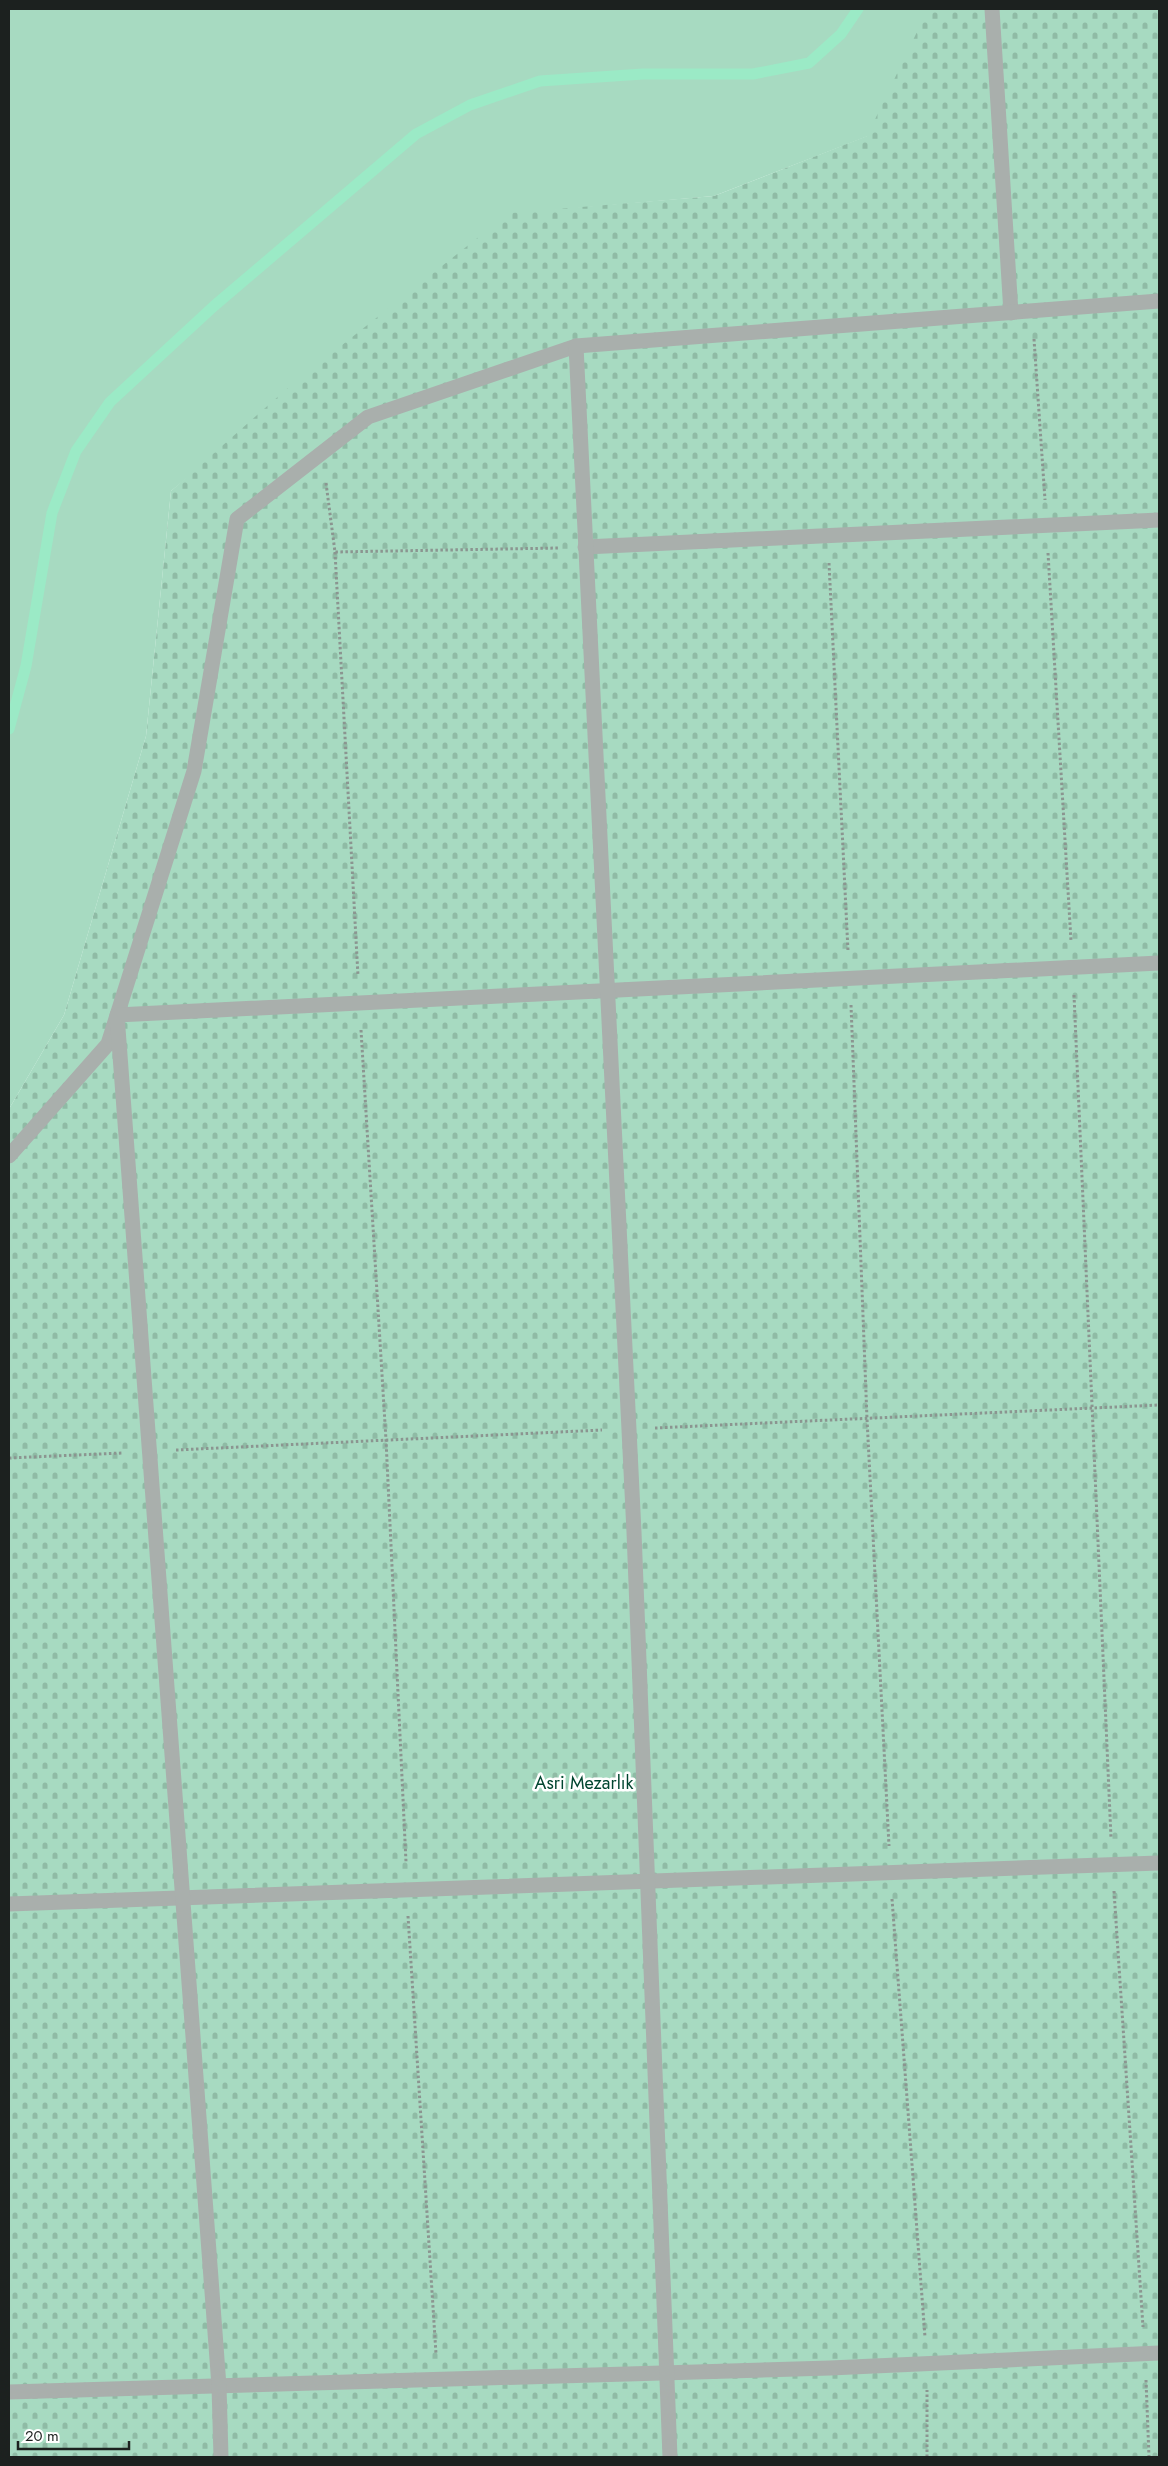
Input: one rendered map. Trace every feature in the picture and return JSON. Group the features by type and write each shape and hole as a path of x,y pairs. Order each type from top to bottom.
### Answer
{"street":[{"path":"992,9 1011,313"},
{"path":"9,1156 108,1044 194,770 237,518 368,417 576,346 1159,301"},
{"path":"576,346 629,1429 670,2457"},
{"path":"585,547 1159,520"},
{"path":"117,1015 1159,963"},
{"path":"117,1015 219,2386 221,2457"},
{"path":"9,1904 647,1883 1159,1863"},
{"path":"9,2392 666,2373 927,2364 1152,2353"}],"path":[{"path":"1032,311 1072,968 1112,1865 1152,2353 1149,2457"},
{"path":"322,452 335,552 386,1440 407,1891 438,2379"},
{"path":"827,536 850,978 867,1419 890,1874 927,2364 927,2457"},
{"path":"335,552 585,547"},
{"path":"9,1458 1159,1405"}],"green space":[{"path":"9,9 928,9 928,11 868,136 714,196 509,214 171,491 146,736 64,1015 9,1109"},
{"name":"Asri Mezarlık","path":"928,9 1159,9 1159,2457 9,2457 9,1109 64,1015 146,736 171,491 289,387 509,213 714,196 867,136"}],"waterway":[{"path":"9,729 26,666 52,513 76,451 110,402 214,306 416,134 470,105 540,81 643,74 753,74 809,63 841,34 858,9"}]}
